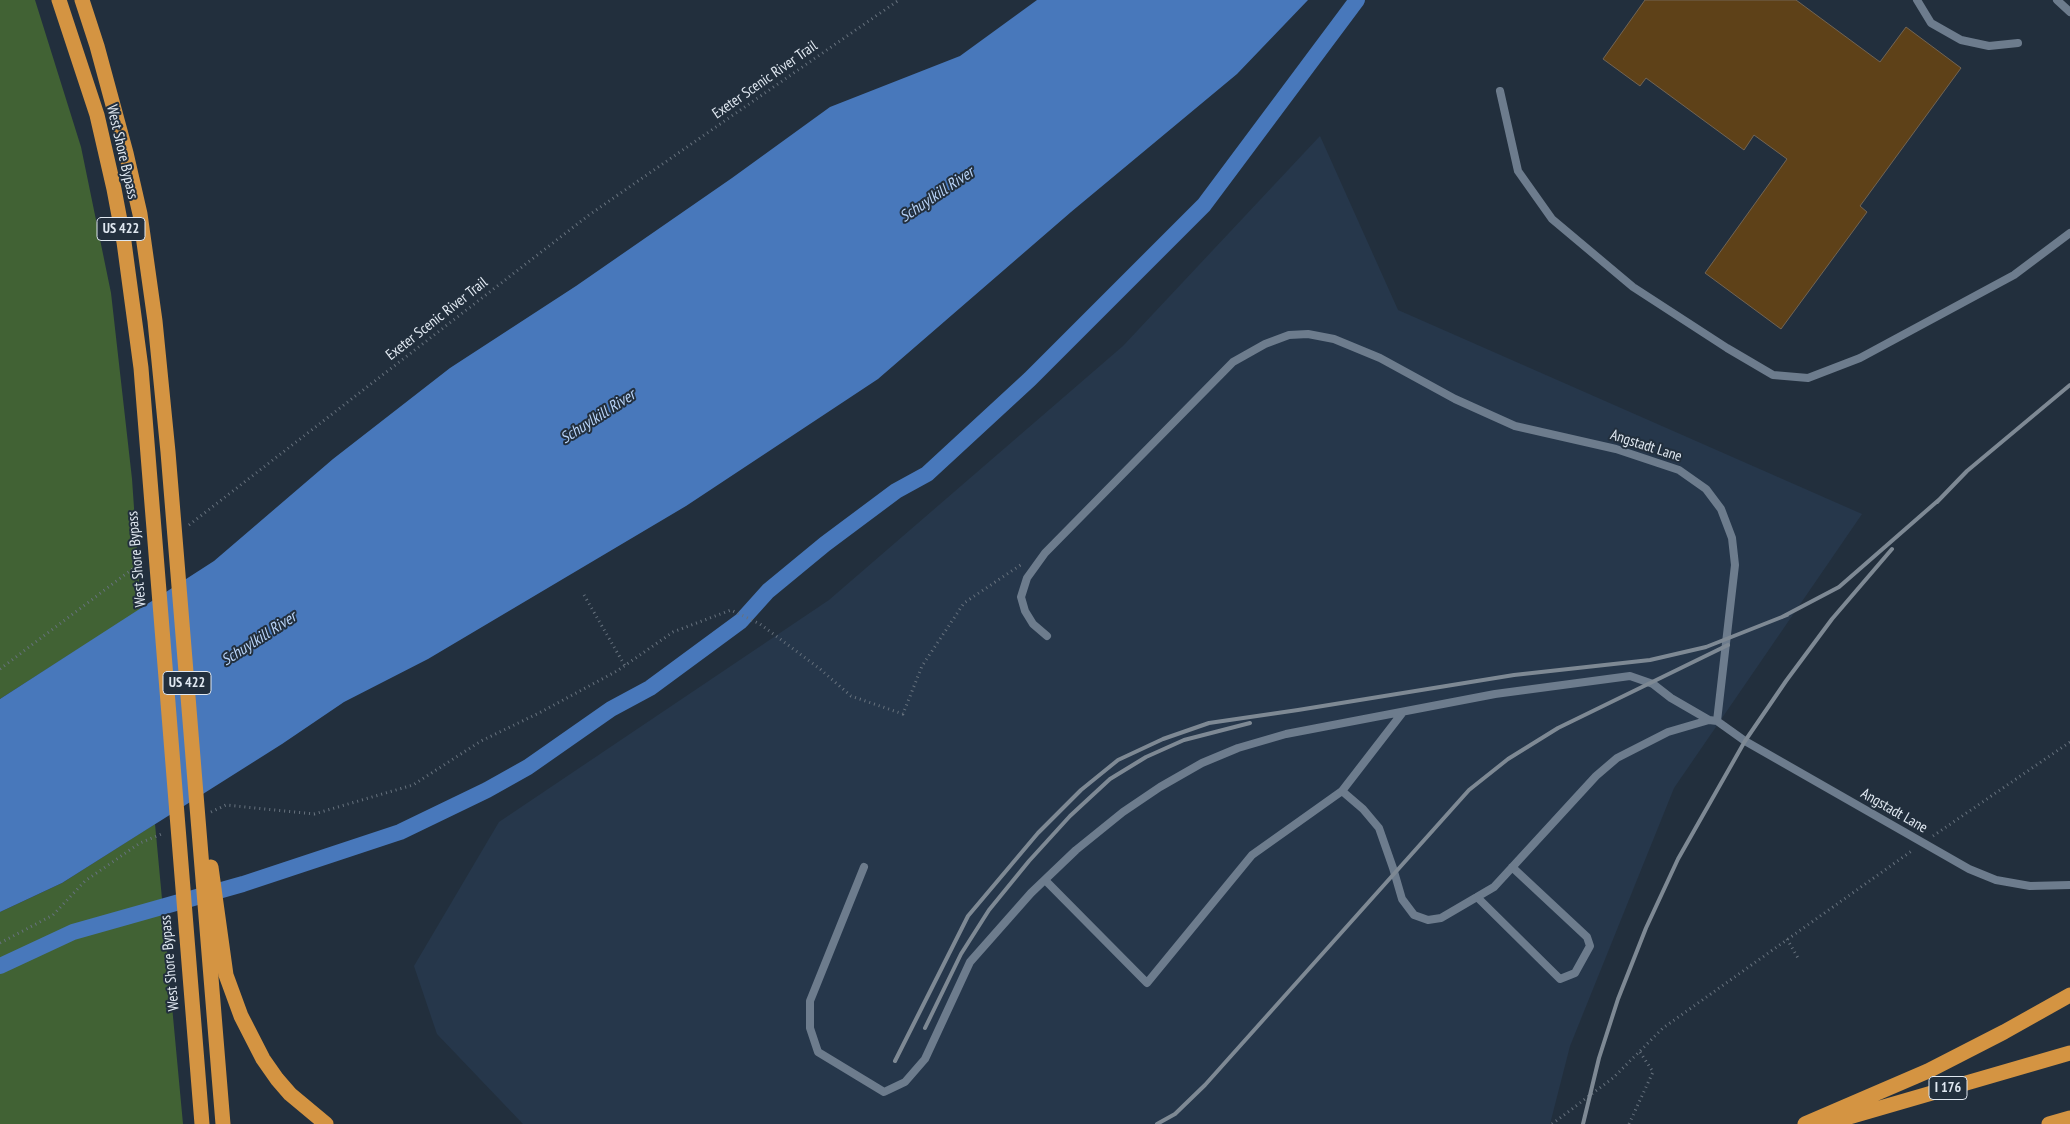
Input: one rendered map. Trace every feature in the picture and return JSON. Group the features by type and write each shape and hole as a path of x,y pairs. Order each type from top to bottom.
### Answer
{"highway":[{"name":"West Shore Bypass","path":"59,0 97,115 114,189 124,242 141,368 184,924 202,1124"},
{"name":"West Shore Bypass","path":"82,0 117,115 140,214 155,321 193,749 211,913 223,1124"},
{"path":"211,913 226,975 251,1039 263,1059 290,1094 326,1124"},
{"path":"1805,1124 1928,1071 2070,995"},
{"name":"I 176","path":"1825,1124 2070,1053"},
{"path":"2049,1124 2070,1118"}],"lane":[{"path":"1917,0 1930,23 1961,40 1990,46 2018,43"},
{"path":"2057,0 2070,12"},
{"path":"1500,91 1518,171 1552,219 1633,287 1727,348 1773,375 1808,378 1860,358 2014,275 2070,233"},
{"name":"Angstadt Lane","path":"1046,636 1025,611 1021,597 1027,578 1045,553 1234,362 1265,344 1289,335 1308,334 1334,339 1380,358 1455,400 1515,426 1616,449 1679,470 1706,489 1721,509 1732,538 1735,565 1713,720 1745,741 1968,869 1996,880 2030,886 2070,885"},
{"path":"864,867 810,1001 810,1028 818,1052 884,1092 905,1082 925,1059 970,962 1045,880 1076,850 1123,812 1160,786 1202,763 1238,748 1286,734 1495,694 1630,676 1653,684 1671,698 1713,720"},
{"path":"1045,880 1147,982 1252,855 1342,790 1403,712"},
{"path":"1342,790 1363,809 1379,828 1402,899 1414,916 1428,920 1441,918 1494,887 1596,776 1617,758 1668,732 1713,720"},
{"path":"1477,897 1560,979 1575,974 1590,946 1587,937 1512,867"}],"path":[{"name":"Exeter Scenic River Trail","path":"188,525 589,215 899,0"},
{"path":"0,669 144,559"},
{"path":"209,813 226,805 314,814 413,784 481,741 539,713 625,666 673,632 731,610 760,624 820,669 851,696 903,714 922,666 964,603 1027,560"},
{"path":"584,595 625,666"},
{"path":"1554,1123 1613,1078 1664,1028 1787,939 2070,742"},
{"path":"0,943 53,915 84,881 140,843 166,832"},
{"path":"1787,939 1798,958"},
{"path":"1629,1124 1653,1072 1640,1052"}],"shaded area":[{"path":"1320,136 1398,310 1862,514 1674,788 1570,1046 1550,1124 523,1124 437,1034 414,966 499,822 829,600 1123,346"}],"green space":[{"path":"0,0 35,0 81,147 111,293 132,479 141,609 0,699"},
{"path":"155,824 183,1124 0,1124 0,912 62,883"}],"water":[{"name":"Schuylkill River","path":"1037,0 1308,0 1237,74 1071,212 878,379 686,506 428,659 344,702 282,744 62,883 0,912 0,699 214,561 333,459 450,368 576,286 732,178 830,107 960,56"}],"building":[{"path":"1645,0 1796,0 1880,62 1906,27 1961,68 1860,206 1867,212 1781,329 1705,273 1787,159 1754,135 1744,150 1646,78 1640,86 1603,59"}],"waterway":[{"path":"0,966 73,932 243,884 400,832 487,790 528,767 611,709 650,688 741,621 768,591 825,544 896,491 927,474 1030,379 1204,205 1357,0"}],"railway":[{"path":"1937,502 1967,471 2070,385"},
{"path":"1782,617 1839,587 1941,498"},
{"path":"1583,1124 1599,1058 1618,999 1646,928 1678,859 1745,741 1786,681 1832,619 1892,549"},
{"path":"895,1061 968,916 1038,833 1081,790 1118,760 1163,739 1209,723 1514,675 1650,660 1706,647 1787,615"},
{"path":"1157,1124 1175,1114 1205,1085 1469,790 1508,759 1558,728 1728,645"},
{"path":"925,1028 961,954 989,910 1029,861 1070,816 1110,779 1146,757 1184,740 1250,723"}]}
